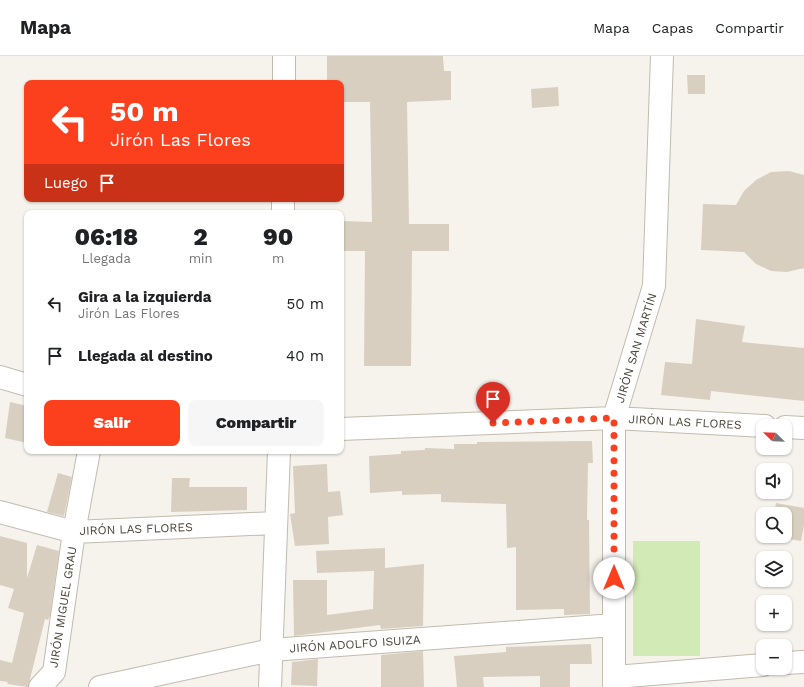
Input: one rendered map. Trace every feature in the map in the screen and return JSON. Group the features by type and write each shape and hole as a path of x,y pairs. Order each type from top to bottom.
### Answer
{"street":[{"path":"284,56 284,80"},
{"name":"JIRÓN SAN MARTÍN","path":"615,682 614,418 654,286 662,56"},
{"path":"0,377 24,384"},
{"name":"JIRÓN LAS FLORES","path":"344,429 614,418 756,426"},
{"path":"792,427 804,428"},
{"name":"JIRÓN MIGUEL GRAU","path":"40,687 54,672 74,532 88,454"},
{"path":"270,687 275,523 279,454"},
{"name":"JIRÓN LAS FLORES","path":"0,512 74,532 275,523"},
{"name":"JIRÓN ADOLFO ISUIZA","path":"104,687 271,650 614,625"},
{"path":"792,663 804,662"},
{"path":"615,682 756,666"}],"green space":[{"path":"633,541 700,541 700,656 633,656"}],"building":[{"path":"327,56 443,56 444,71 451,71 451,100 407,102 409,224 449,224 449,251 412,251 411,366 364,366 365,251 344,251 344,221 372,222 370,102 344,102 344,80 327,80"},
{"path":"687,75 705,75 705,94 688,94"},
{"path":"558,87 559,106 532,108 531,89"},
{"path":"789,171 804,175 804,268 787,272 771,271 756,264 744,252 701,250 703,204 736,205 744,191 756,180 771,172"},
{"path":"696,319 745,326 742,342 804,348 804,401 711,391 710,400 661,395 665,362 692,364"},
{"path":"10,402 24,405 24,442 5,438"},
{"path":"592,441 593,463 588,463 587,520 589,520 590,614 564,615 564,609 516,610 516,547 507,548 506,504 441,502 441,494 402,495 402,491 370,493 369,456 401,454 401,451 425,450 425,448 454,449 454,444 477,444 477,442"},
{"path":"327,464 328,492 340,491 343,515 328,517 329,544 295,546 290,514 295,513 293,466"},
{"path":"58,473 72,477 64,516 47,512"},
{"path":"172,478 190,478 189,487 247,487 247,510 171,512"},
{"path":"776,503 804,508 804,525 801,541 792,540 792,507 775,507"},
{"path":"0,536 27,543 27,578 37,545 59,551 50,615 48,620 45,619 28,687 7,684 8,682 0,681 0,660 12,663 24,613 8,608 14,589 0,585"},
{"path":"385,548 385,568 424,564 423,626 381,629 380,625 294,636 293,580 327,580 327,615 373,609 374,571 317,573 316,551"},
{"path":"591,644 592,664 570,664 570,687 540,687 540,676 483,677 484,687 457,687 454,656 506,652 506,647"},
{"path":"423,651 424,687 381,687 381,655"},
{"path":"318,659 317,686 291,685 292,662"}],"route":[{"path":"493,423 614,418 614,578"}]}
